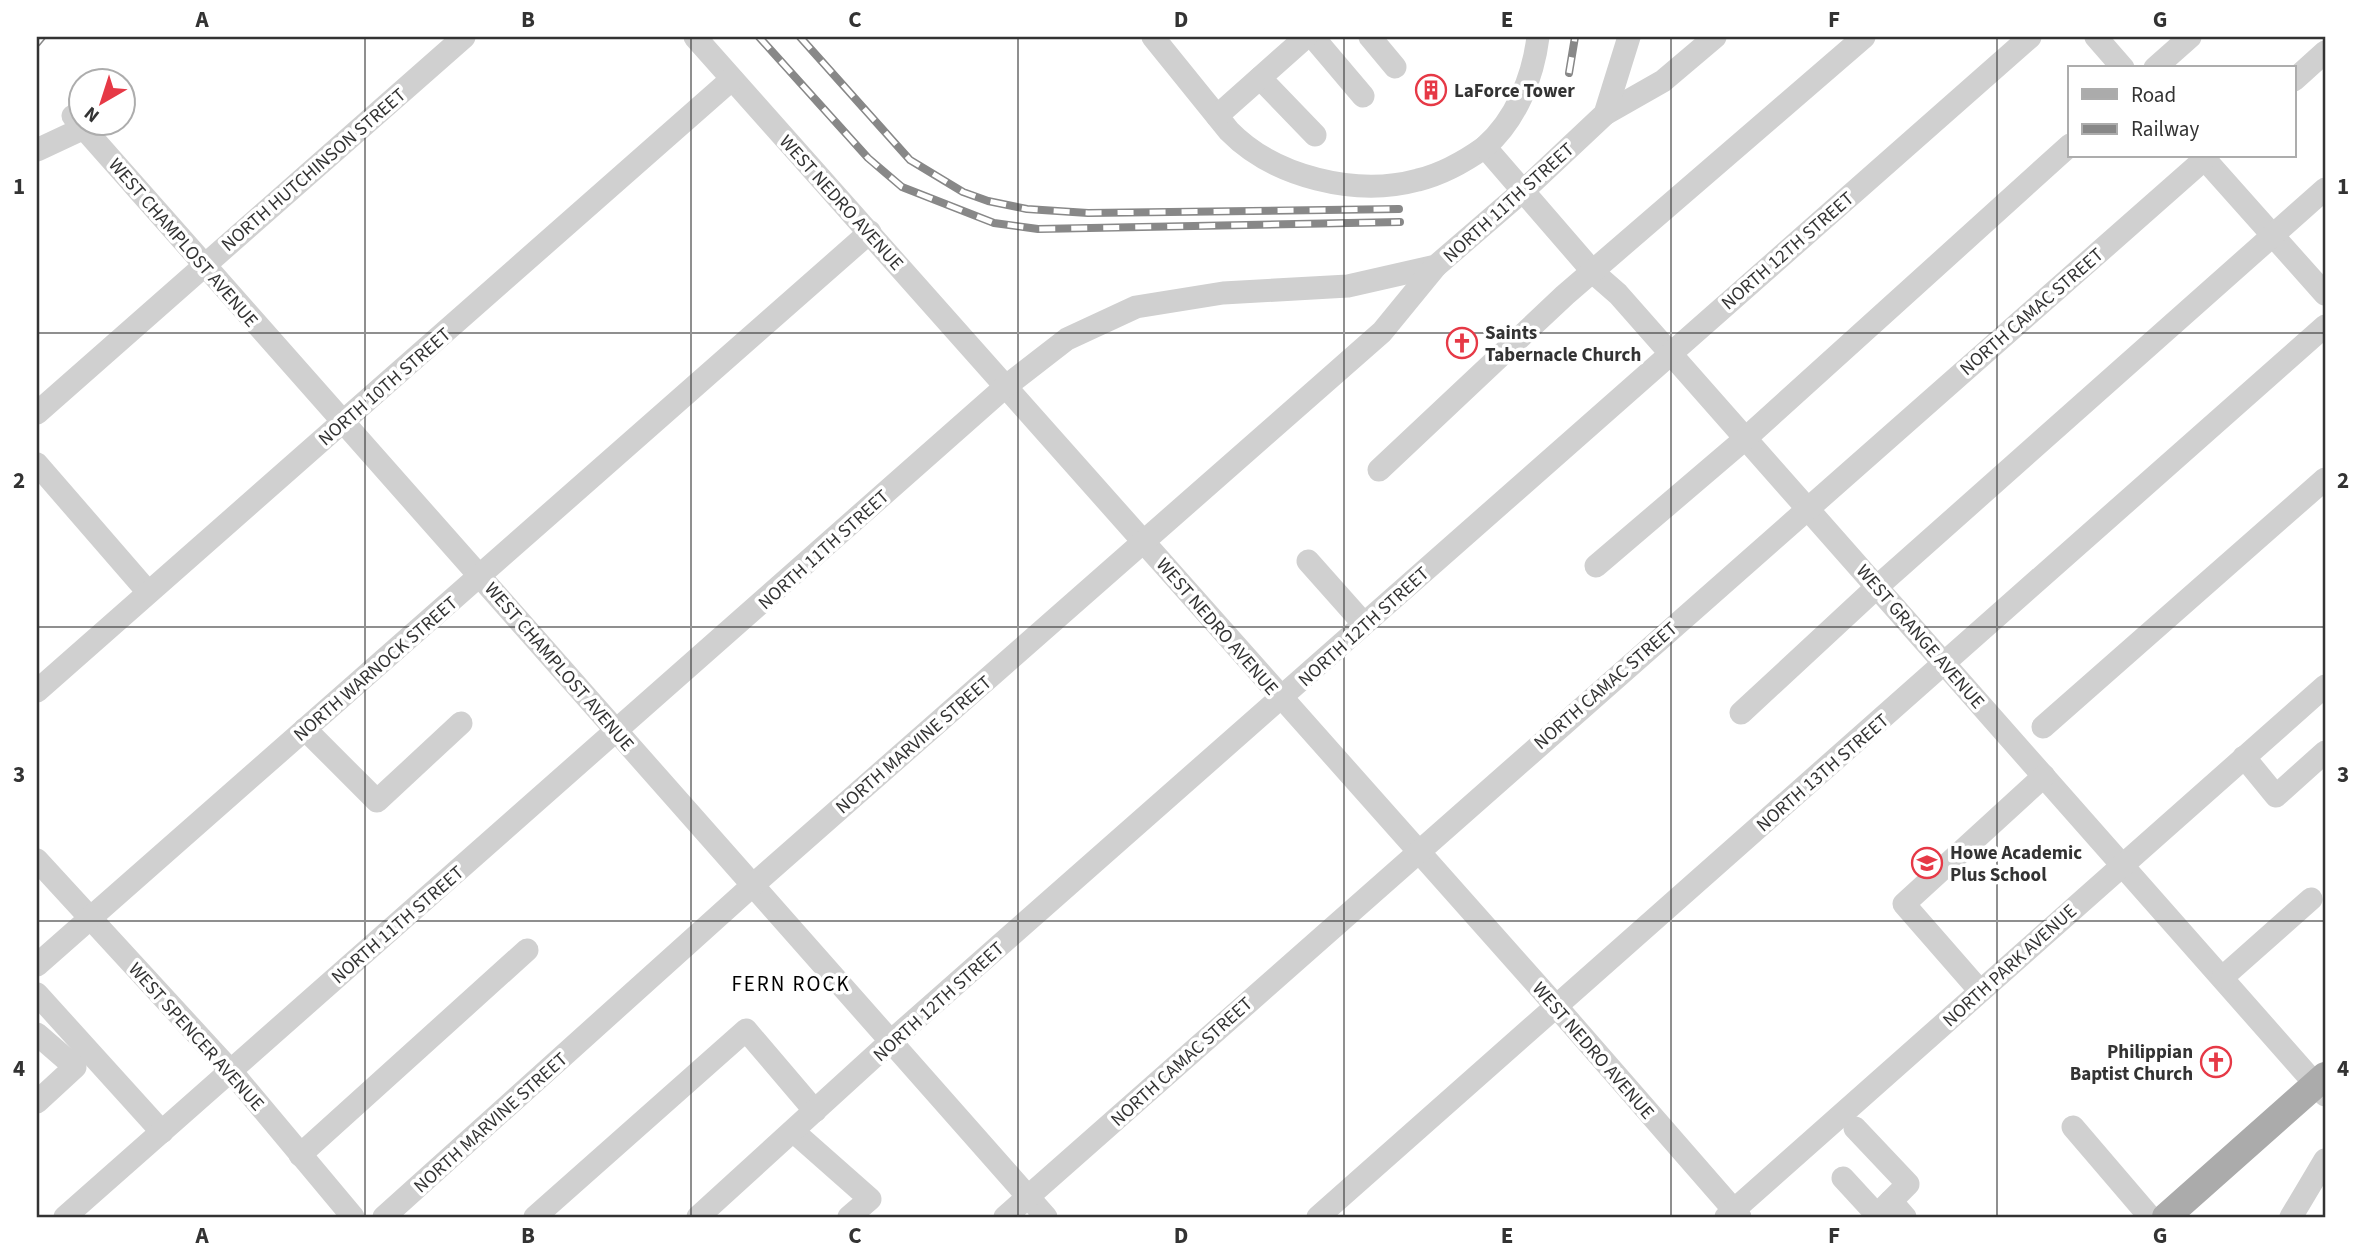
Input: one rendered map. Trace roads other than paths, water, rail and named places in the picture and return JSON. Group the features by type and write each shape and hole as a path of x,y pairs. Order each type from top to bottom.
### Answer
{"main road":[{"path":"2166,1217 2322,1085"}],"street":[{"name":"NORTH HUTCHINSON STREET","path":"37,414 464,37"},
{"name":"WEST NEDRO AVENUE","path":"695,37 1556,1006 1733,1215"},
{"path":"1153,37 1241,144 1264,159 1303,174 1356,185 1397,185 1418,181 1460,165 1485,147 1506,124 1524,89 1538,37"},
{"path":"1217,117 1306,37"},
{"path":"1313,37 1363,96"},
{"path":"1370,37 1395,67"},
{"name":"NORTH 11TH STREET","path":"65,1217 1005,387 1067,340 1136,307 1223,293 1348,286 1436,266 1523,191 1605,114 1629,37"},
{"path":"1605,114 1663,81 1715,37"},
{"path":"1380,470 1565,295 1594,273 1864,37"},
{"name":"NORTH 12TH STREET","path":"698,1217 890,1042 2030,37"},
{"path":"2096,37 2121,66"},
{"path":"2157,66 2190,37"},
{"path":"2296,78 2325,52"},
{"path":"1260,78 1315,135"},
{"name":"NORTH 10TH STREET","path":"37,691 732,79"},
{"name":"WEST CHAMPLOST AVENUE","path":"37,150 78,122 1045,1217"},
{"name":"WEST GRANGE AVENUE","path":"1485,147 1594,273 1618,294 1944,664 2322,1085"},
{"path":"1596,566 1746,438 2068,147"},
{"name":"NORTH CAMAC STREET","path":"1005,1217 2204,158"},
{"path":"2206,158 2325,294"},
{"path":"1741,713 1878,586 2325,189"},
{"name":"NORTH WARNOCK STREET","path":"37,965 870,232"},
{"name":"NORTH MARVINE STREET","path":"384,1217 753,885 1382,332 1436,266"},
{"name":"NORTH 13TH STREET","path":"1318,1217 2325,326"},
{"path":"37,464 148,592"},
{"path":"2043,727 2325,479"},
{"path":"1308,561 1364,624"},
{"name":"NORTH PARK AVENUE","path":"1733,1215 2122,863 2325,686"},
{"path":"305,729 377,801 461,723"},
{"path":"2244,757 2276,796 2322,761"},
{"path":"1980,990 1904,904 2044,776"},
{"name":"WEST SPENCER AVENUE","path":"37,860 230,1070 353,1217"},
{"path":"2223,977 2311,899"},
{"path":"300,1155 527,950"},
{"path":"37,994 162,1132"},
{"path":"535,1217 746,1030 815,1111"},
{"path":"37,1034 75,1067 37,1102"},
{"path":"2073,1127 2150,1217"},
{"path":"1843,1178 1877,1215 1898,1209 1909,1184 1855,1128"},
{"path":"793,1131 870,1199 849,1217"},
{"path":"2291,1217 2325,1160"},
{"path":"2299,1217 2325,1190"}],"railway":[{"path":"37,43 42,37"},
{"path":"759,37 868,158 902,187 994,223 1038,229 1400,222"},
{"path":"800,37 910,160 963,192 988,201 1027,209 1088,213 1399,209"},
{"path":"1569,73 1575,37"}],"place":[{"name":"LaForce Tower","path":"1431,90"},
{"name":"Saints Tabernacle Church","path":"1462,343"},
{"name":"Howe Academic Plus School","path":"1927,863"},
{"name":"Philippian Baptist Church","path":"2216,1062"}],"district":[{"name":"FERN ROCK","path":"791,984"}]}
